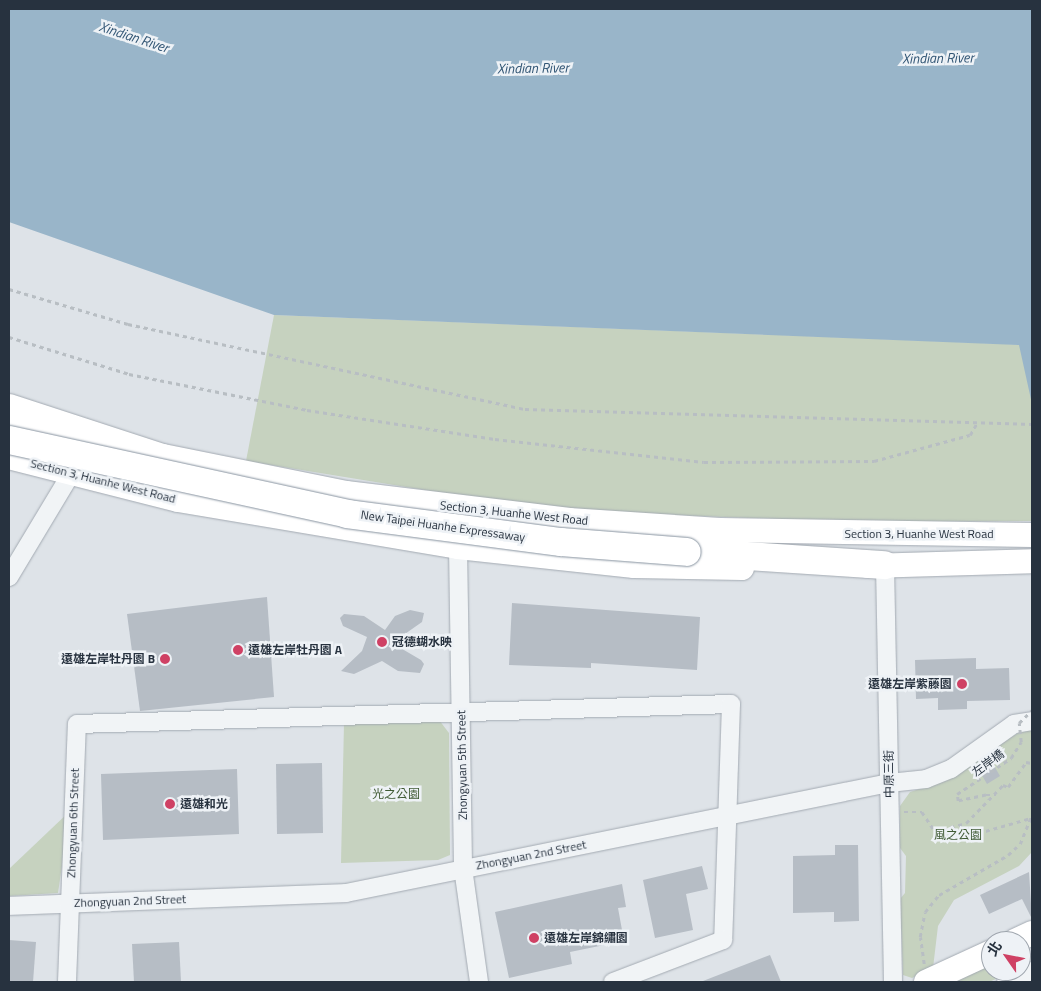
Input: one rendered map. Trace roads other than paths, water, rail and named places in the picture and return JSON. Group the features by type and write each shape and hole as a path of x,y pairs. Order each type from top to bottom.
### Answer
{"highway":[{"path":"9,422 93,436"},
{"name":"New Taipei Huanhe Expressaway","path":"9,440 347,514 561,542 884,565"}],"main road":[{"name":"Section 3, Huanhe West Road","path":"9,406 93,436 164,456 346,493 569,520 720,530 1032,535"},
{"name":"Section 3, Huanhe West Road","path":"9,457 178,500 458,547 634,566 884,565 1032,561"},
{"path":"927,982 981,957"}],"street":[{"path":"9,577 93,436"},
{"name":"Zhongyuan 5th Street","path":"458,547 463,868 479,982"},
{"name":"中原三街","path":"884,565 893,982"},
{"path":"462,710 731,704 730,818 722,940 613,982"},
{"name":"Zhongyuan 6th Street","path":"67,982 77,724 462,710"},
{"name":"Zhongyuan 2nd Street","path":"9,906 346,893 463,868 730,818 889,783 926,780 951,769 1014,724 1032,721"},
{"path":"1006,982 1032,971"}],"water":[{"name":"Xindian River","path":"9,9 1032,9 1032,404 1019,345 274,315 9,222"}],"place":[{"name":"冠德蝴水映","path":"382,642"},
{"name":"遠雄左岸牡丹園 A","path":"238,650"},
{"name":"遠雄左岸牡丹園 B","path":"165,659"},
{"name":"遠雄左岸紫藤園","path":"962,684"},
{"name":"遠雄和光","path":"170,804"},
{"name":"遠雄左岸錦繡園","path":"534,938"}],"park label":[{"name":"光之公園","path":"396,794"},
{"name":"風之公園","path":"958,835"}]}
